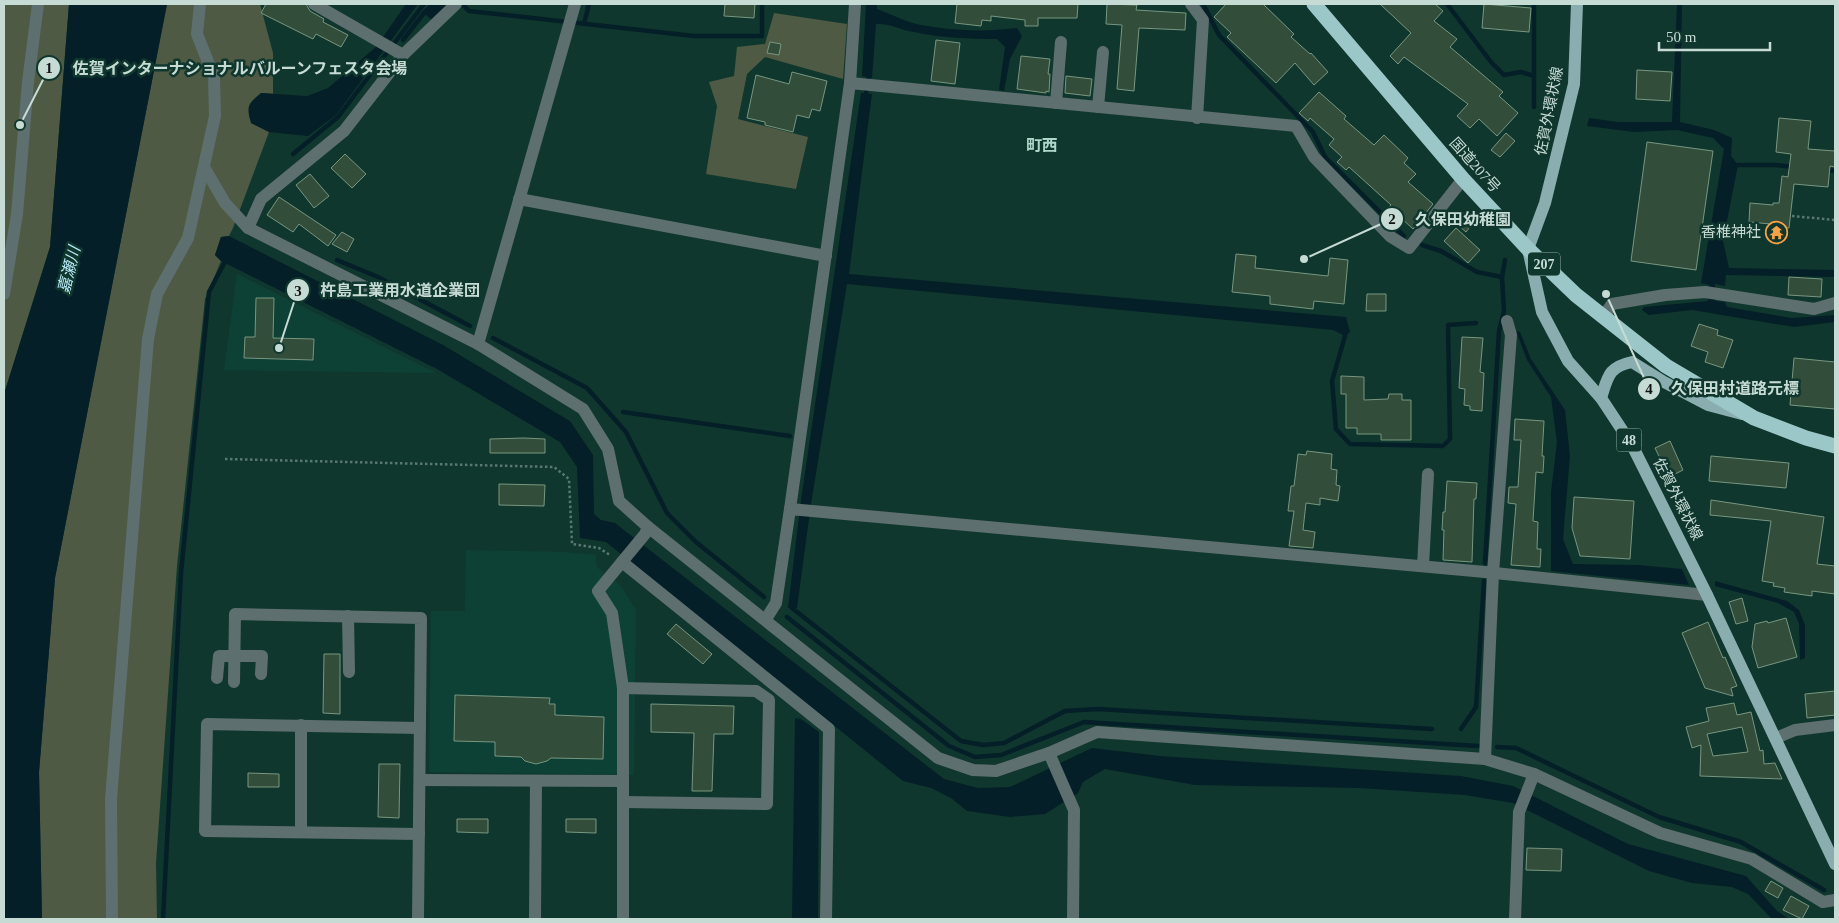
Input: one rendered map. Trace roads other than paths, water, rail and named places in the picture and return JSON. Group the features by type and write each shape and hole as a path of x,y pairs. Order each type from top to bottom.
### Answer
{"highway":[{"name":"国道207号","path":"1314,4 1463,179 1528,248 1576,295 1666,366 1754,418 1806,438 1835,446"}],"main road":[{"name":"佐賀外環状線","path":"1577,4 1574,84 1545,203 1528,248 1542,312 1568,361 1601,398 1632,445 1708,595 1835,864"},
{"path":"1601,398 1612,370 1619,365 1632,362 1664,382 1708,405 1754,418"}],"street":[{"path":"4,294 16,214 28,82 38,4"},
{"path":"112,919 111,799 148,339 157,294 188,238 215,116 214,77 197,34 200,4"},
{"path":"314,4 398,52"},
{"path":"248,228 261,199 344,131 398,52 456,4"},
{"path":"766,619 776,603 793,509 826,256 856,84 855,4"},
{"path":"1191,4 1203,20 1197,118"},
{"path":"478,344 571,16"},
{"path":"1056,103 1061,42"},
{"path":"1098,107 1103,52"},
{"path":"856,84 1296,126 1314,157 1391,237 1409,248 1463,179"},
{"path":"204,167 225,203 248,228 478,344 583,409 608,448 619,501 647,531 766,619 938,758 973,770 996,772 1049,753 1097,732 1485,759 1534,774 1660,833 1752,859 1823,902 1835,900"},
{"path":"519,199 826,256"},
{"path":"1603,317 1612,304 1664,294 1712,293 1814,309 1835,303"},
{"path":"1485,759 1493,573 1511,335 1507,322"},
{"path":"1423,566 1428,474"},
{"path":"793,509 1423,566 1708,595"},
{"path":"623,919 623,688 612,613 598,591 647,531"},
{"path":"623,561 830,729 826,919"},
{"path":"234,682 235,614 421,618 418,919"},
{"path":"348,616 349,672"},
{"path":"217,678 219,656 262,656 261,674"},
{"path":"623,688 756,691 770,700 767,804 623,802"},
{"path":"419,834 205,831 207,724 420,728"},
{"path":"1776,738 1795,730 1835,725"},
{"path":"301,726 301,832"},
{"path":"1049,753 1074,810 1073,919"},
{"path":"1515,919 1519,812 1534,774"},
{"path":"420,780 623,781"},
{"path":"535,919 536,781"}],"water":[{"name":"嘉瀬川","path":"69,4 167,4 55,578 39,772 42,919 4,919 4,394 50,247"},
{"path":"406,4 418,4 336,115 308,136 269,132 251,123 249,106 261,93 307,96 328,88 376,47"},
{"path":"430,4 449,4 432,20 422,12"},
{"path":"866,4 877,4 877,9 910,22 945,29 993,30 1017,28 1022,36 1010,59 1004,91 999,90 1005,47 997,39 935,36 881,24 876,24 872,78 862,76"},
{"path":"1677,4 1682,4 1680,122 1714,130 1732,138 1731,156 1738,165 1723,241 1729,268 1835,270 1835,277 1726,275 1725,286 1715,284 1715,301 1725,302 1727,307 1792,318 1835,315 1835,322 1794,327 1692,310 1649,315 1642,310 1644,307 1708,301 1709,285 1701,283 1724,149 1713,138 1677,130 1634,132 1587,126 1589,118 1618,122 1672,122"},
{"path":"861,93 872,94 849,274 1346,317 1350,332 1345,336 1333,330 847,284 811,504 797,608 788,608 801,500"},
{"path":"229,236 443,345 570,421 593,455 594,514 601,520 615,523 944,779 978,788 1010,787 1092,748 1160,756 1461,776 1513,786 1628,844 1746,876 1777,911 1789,919 1772,919 1748,894 1732,887 1692,883 1649,871 1513,803 1465,795 1359,788 1195,785 1105,769 1083,782 1078,793 1045,814 1010,817 967,811 951,798 931,788 903,781 606,542 580,538 577,467 560,442 437,369 221,261 215,255 221,237"},
{"path":"1516,331 1520,332 1531,359 1565,410 1570,456 1563,539 1573,564 1638,565 1682,569 1689,585 1551,571 1551,492 1557,442 1551,397 1527,360"},
{"path":"1715,581 1787,601 1799,610 1805,625 1805,658 1800,660 1799,624 1794,612 1778,603 1715,586"},
{"path":"795,718 801,719 819,732 818,919 792,919"}],"waterway":[{"path":"293,154 338,117 424,4"},
{"path":"403,40 424,13 434,4"},
{"path":"462,4 469,11 694,36 762,36 762,4"},
{"path":"584,24 589,4"},
{"path":"1203,4 1219,35 1313,132 1325,157 1404,236"},
{"path":"1447,4 1491,62 1504,75 1521,72 1534,76"},
{"path":"1534,4 1534,107"},
{"path":"866,93 868,78"},
{"path":"1738,165 1794,167"},
{"path":"1824,170 1835,171"},
{"path":"1422,245 1441,251 1477,272 1502,277"},
{"path":"163,919 181,573 209,292 227,258"},
{"path":"337,260 378,277 470,326"},
{"path":"1485,563 1499,331 1504,311 1502,277 1505,260"},
{"path":"1344,331 1345,336 1332,381 1336,429 1350,444 1443,446 1450,439 1448,325 1476,323"},
{"path":"493,338 587,388 626,432 667,513 696,542 764,597"},
{"path":"623,412 790,436"},
{"path":"1461,729 1476,707 1484,581"},
{"path":"792,608 961,741 983,745 1004,743 1065,711 1098,709 1432,729"},
{"path":"787,617 949,746 975,757 1001,755 1084,722 1478,746"},
{"path":"1497,747 1516,748 1659,817 1741,842 1824,890"}],"place":[{"name":"佐賀インターナショナルバルーンフェスタ会場","path":"20,125"},
{"name":"香椎神社","path":"1777,232"},
{"name":"久保田幼稚園","path":"1304,259"},
{"name":"久保田村道路元標","path":"1606,294"},
{"name":"杵島工業用水道企業団","path":"279,348"}],"district":[{"name":"町西","path":"1042,145"}]}
